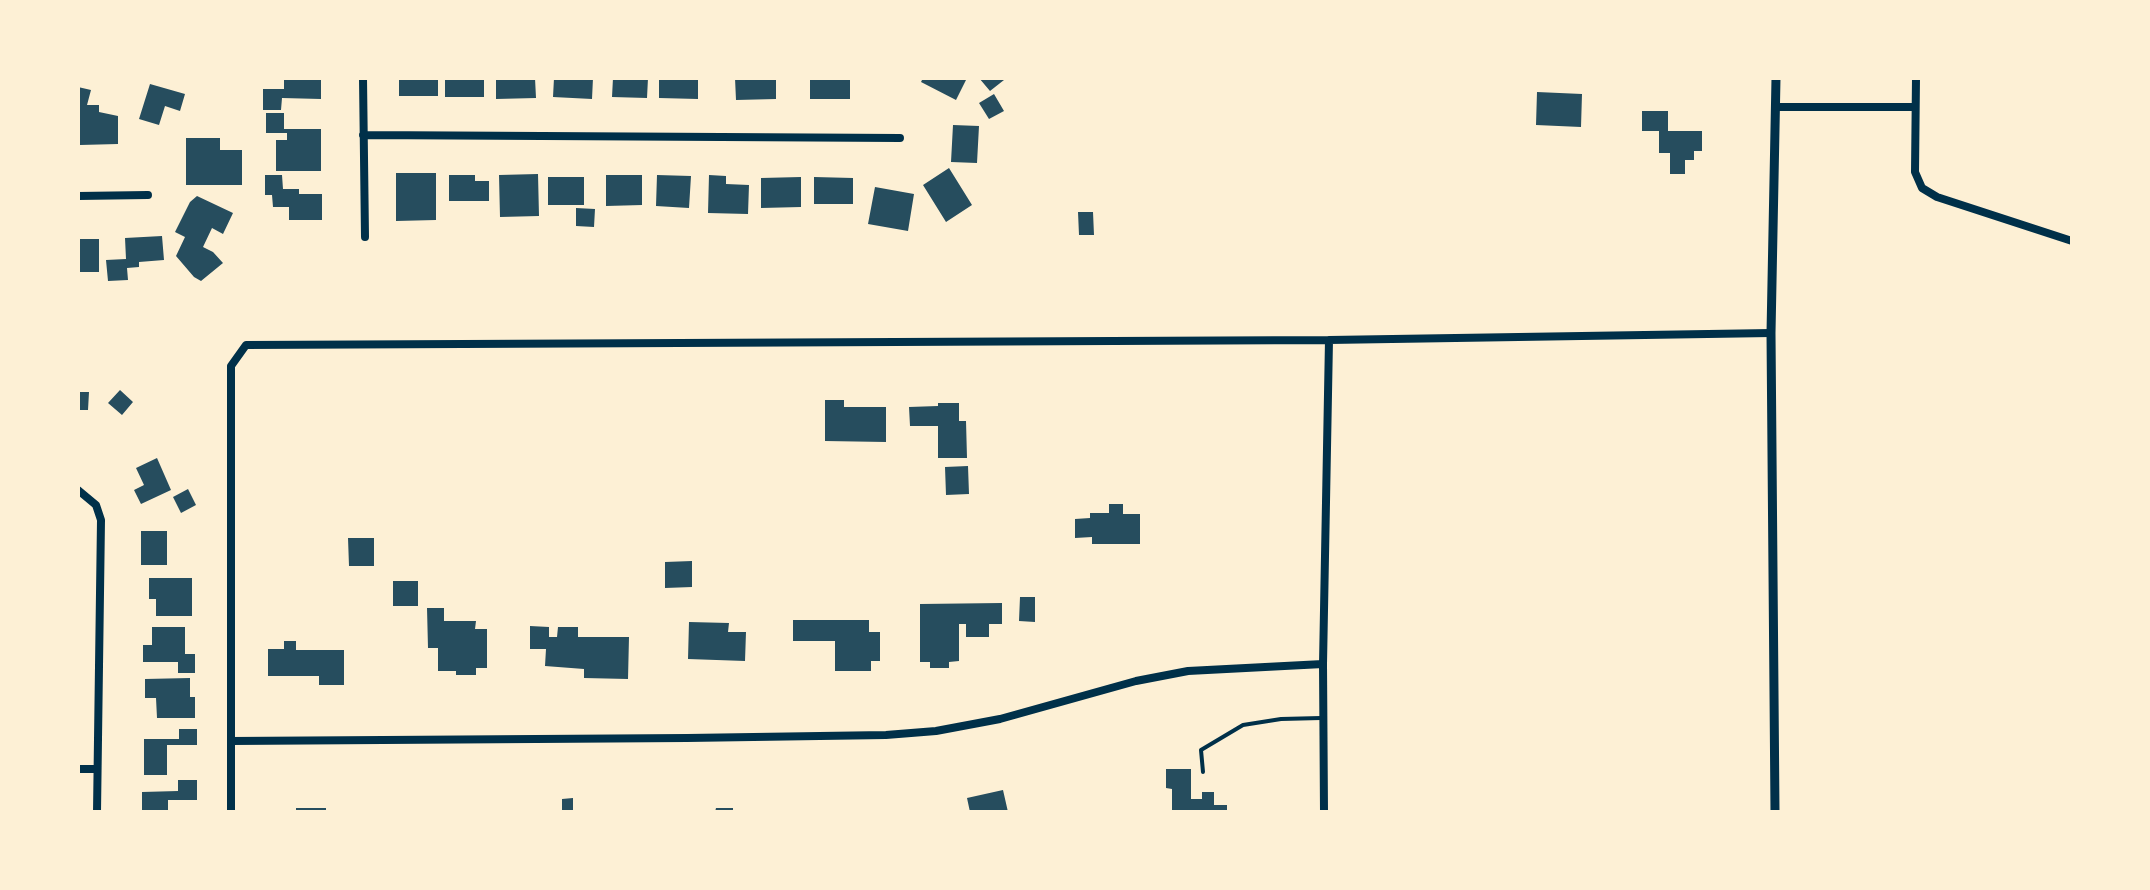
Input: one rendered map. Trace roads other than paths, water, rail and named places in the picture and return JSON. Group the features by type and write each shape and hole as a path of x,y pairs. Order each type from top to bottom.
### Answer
{"street":[{"path":"363,78 365,237"},
{"path":"1775,812 1771,333 1776,78"},
{"path":"1916,78 1915,172 1922,188 1937,197 2072,241"},
{"path":"1777,107 1915,107"},
{"path":"363,135 900,138"},
{"path":"78,196 148,195"},
{"path":"231,812 231,366 246,345 1329,340 1771,333"},
{"path":"1324,812 1323,664 1329,340"},
{"path":"80,491 96,505 101,520 97,812"},
{"path":"231,741 886,735 936,731 1000,719 1136,681 1188,671 1323,664"},
{"path":"78,769 97,769"}],"lane":[{"path":"1203,772 1201,750 1243,725 1281,719 1324,718"}]}
